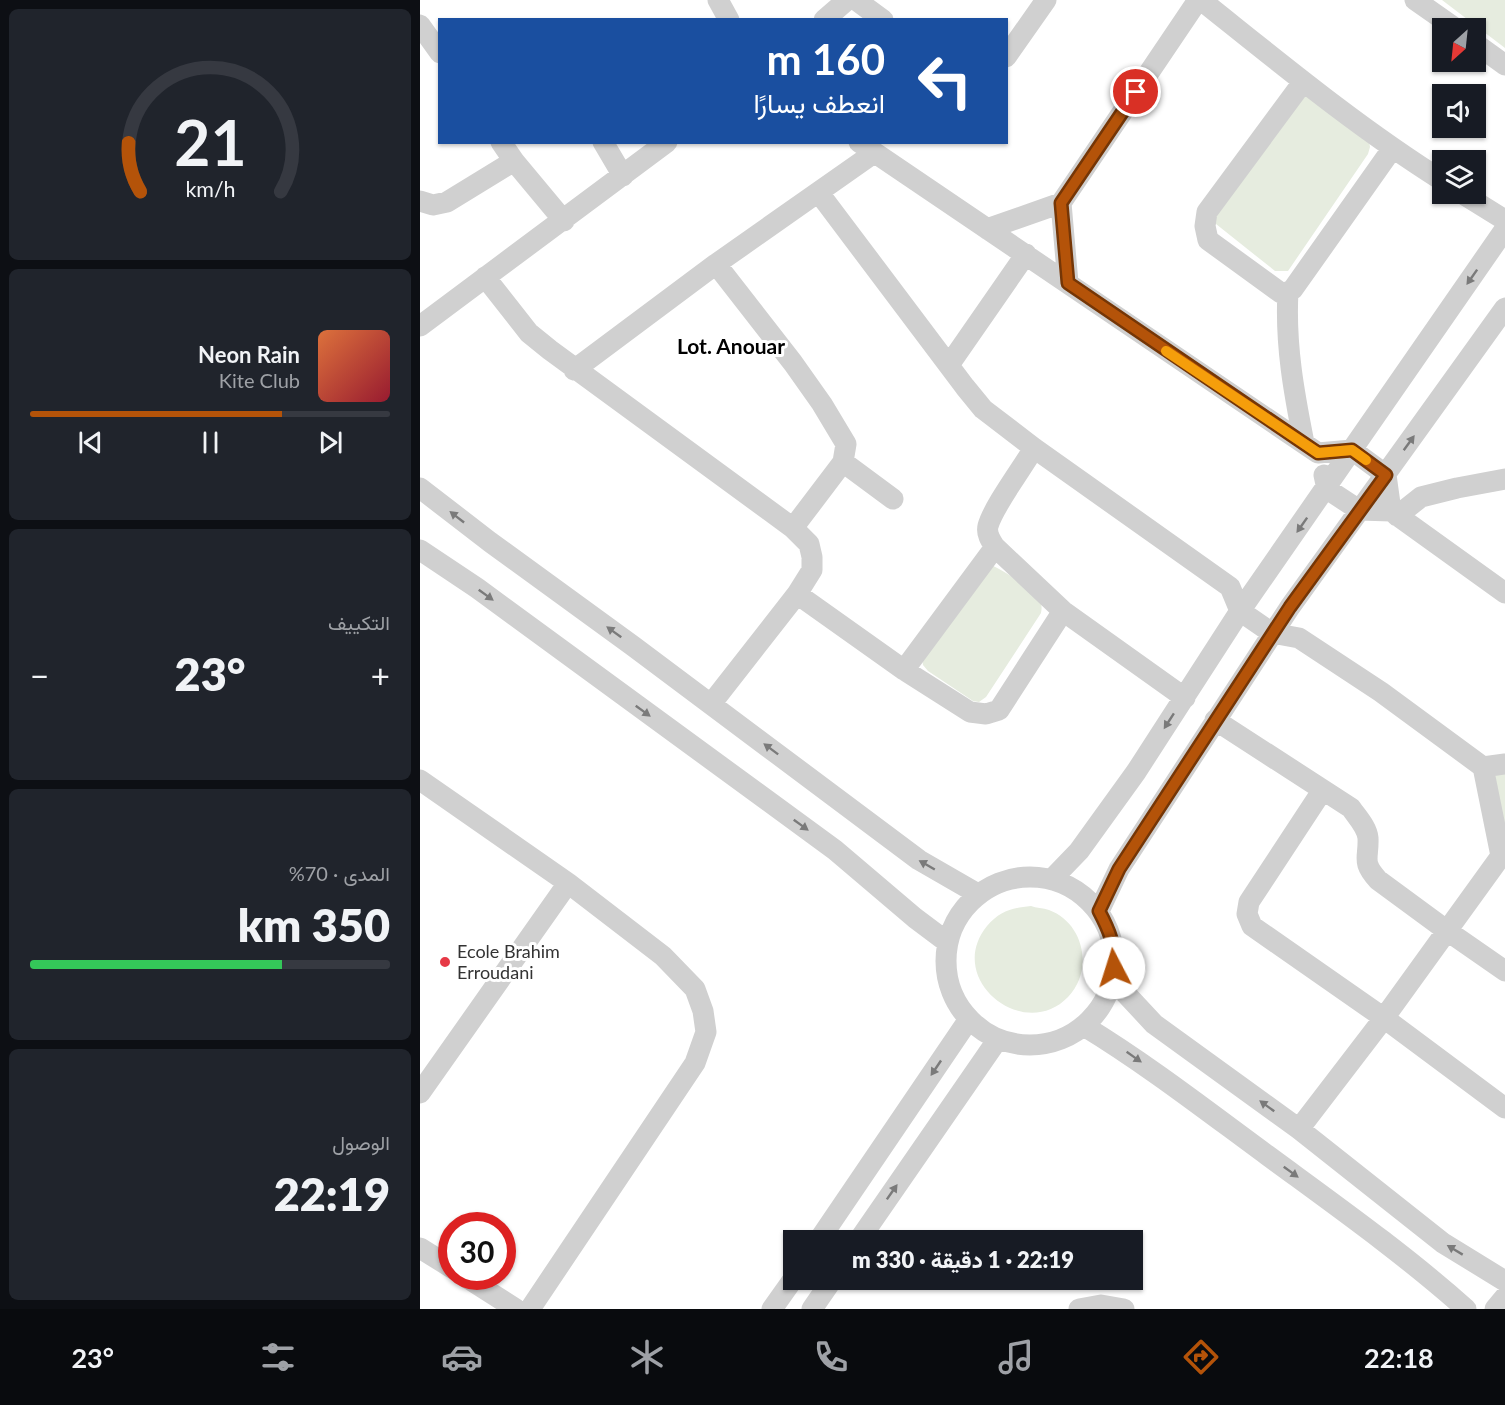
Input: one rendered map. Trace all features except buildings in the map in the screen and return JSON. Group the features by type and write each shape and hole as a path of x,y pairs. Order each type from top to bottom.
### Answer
{"street":[{"path":"718,0 728,18"},
{"path":"826,18 848,0"},
{"path":"856,0 880,18"},
{"path":"1008,54 1046,0"},
{"path":"987,229 1061,203 1200,0 1392,149 1432,174"},
{"path":"1415,0 1441,18"},
{"path":"420,25 438,50"},
{"path":"1486,51 1505,65"},
{"path":"1303,82 1207,212 1205,226 1208,240 1281,293 1288,292 1293,289 1392,149"},
{"path":"502,144 564,220"},
{"path":"604,144 623,176"},
{"path":"420,326 664,144"},
{"path":"574,370 716,264 819,193 866,148 1311,448 1352,450 1386,475 1394,514"},
{"path":"420,201 433,205 447,202 514,161"},
{"path":"819,193 983,409 1034,448 1230,586 1240,611 1272,633 1299,638 1381,692 1483,767 1503,856 1299,1129"},
{"path":"1061,203 1068,283"},
{"path":"1479,204 1505,220"},
{"path":"1052,879 1079,851 1136,772 1240,611 1327,489 1505,229"},
{"path":"949,365 1026,254"},
{"path":"716,264 793,363 846,444 843,462 793,528"},
{"path":"485,277 529,333 574,370 666,434 793,528 809,544 812,570 797,594 711,704"},
{"path":"1288,292 1286,318 1291,379 1311,448 1327,489 1359,510 1394,514 1505,593"},
{"path":"1099,911 1119,869 1272,633 1505,308"},
{"path":"1034,448 987,527 989,537 995,547 1063,611 1185,698"},
{"path":"843,462 893,499"},
{"path":"1394,514 1421,497 1505,479"},
{"path":"420,488 919,860 978,894"},
{"path":"904,670 995,547"},
{"path":"420,550 477,588 835,850 947,942"},
{"path":"1230,586 1258,587 1290,607 1299,638"},
{"path":"797,594 904,670 970,712 986,714 999,710 1063,611"},
{"path":"1215,720 1350,808 1363,824 1368,837 1366,859 1370,870 1378,880 1505,971"},
{"path":"1483,767 1505,764"},
{"path":"420,780 568,883 663,956 695,989 704,1011 706,1032 695,1063 530,1309"},
{"path":"1322,791 1249,902 1247,914 1252,926 1384,1018 1505,1108"},
{"path":"1026,876 1052,879 1078,891 1099,911 1110,932 1115,956 1113,980 1107,997 1097,1013 1084,1026 1052,1043 1015,1044 998,1039 969,1019 953,996 946,969 947,942 958,915 978,894 1001,881 1026,876"},
{"path":"420,1093 568,883"},
{"path":"1113,980 1154,1024 1299,1129 1443,1243 1505,1281"},
{"path":"826,1230 969,1019"},
{"path":"1084,1026 1129,1053 1333,1202 1429,1276 1466,1309"},
{"path":"866,1230 998,1039"},
{"path":"420,1248 438,1259"},
{"path":"486,1290 516,1309"},
{"path":"771,1309 785,1290"},
{"path":"812,1309 825,1290"},
{"path":"1495,1309 1505,1297"},
{"path":"1079,1309 1101,1305 1124,1309"}],"shaded area":[{"path":"1442,0 1505,0 1505,48 1486,34 1486,18 1466,18"},
{"path":"1304,97 1309,97 1369,141 1370,147 1368,154 1288,271 1275,271 1216,224 1216,216"},
{"path":"990,565 1030,590 1039,599 1042,609 986,697 979,702 973,701 928,671 922,659"},
{"path":"1505,773 1505,835 1494,775"},
{"path":"1031,906 1049,910 1061,916 1070,925 1077,936 1083,961 1076,986 1068,997 1050,1009 1031,1013 1012,1009 995,999 982,984 975,966 976,946 987,926 1007,911"}],"slow traffic":[{"path":"1166,351 1318,453 1352,450 1366,460"}],"place":[{"name":"Ecole Brahim Erroudani","path":"445,962"}],"district":[{"name":"Lot. Anouar","path":"731,347"}],"route":[{"path":"1114,968 1115,956 1110,932 1099,911 1119,869 1290,607 1386,475 1352,450 1318,453 1068,283 1061,203 1136,92"}]}
